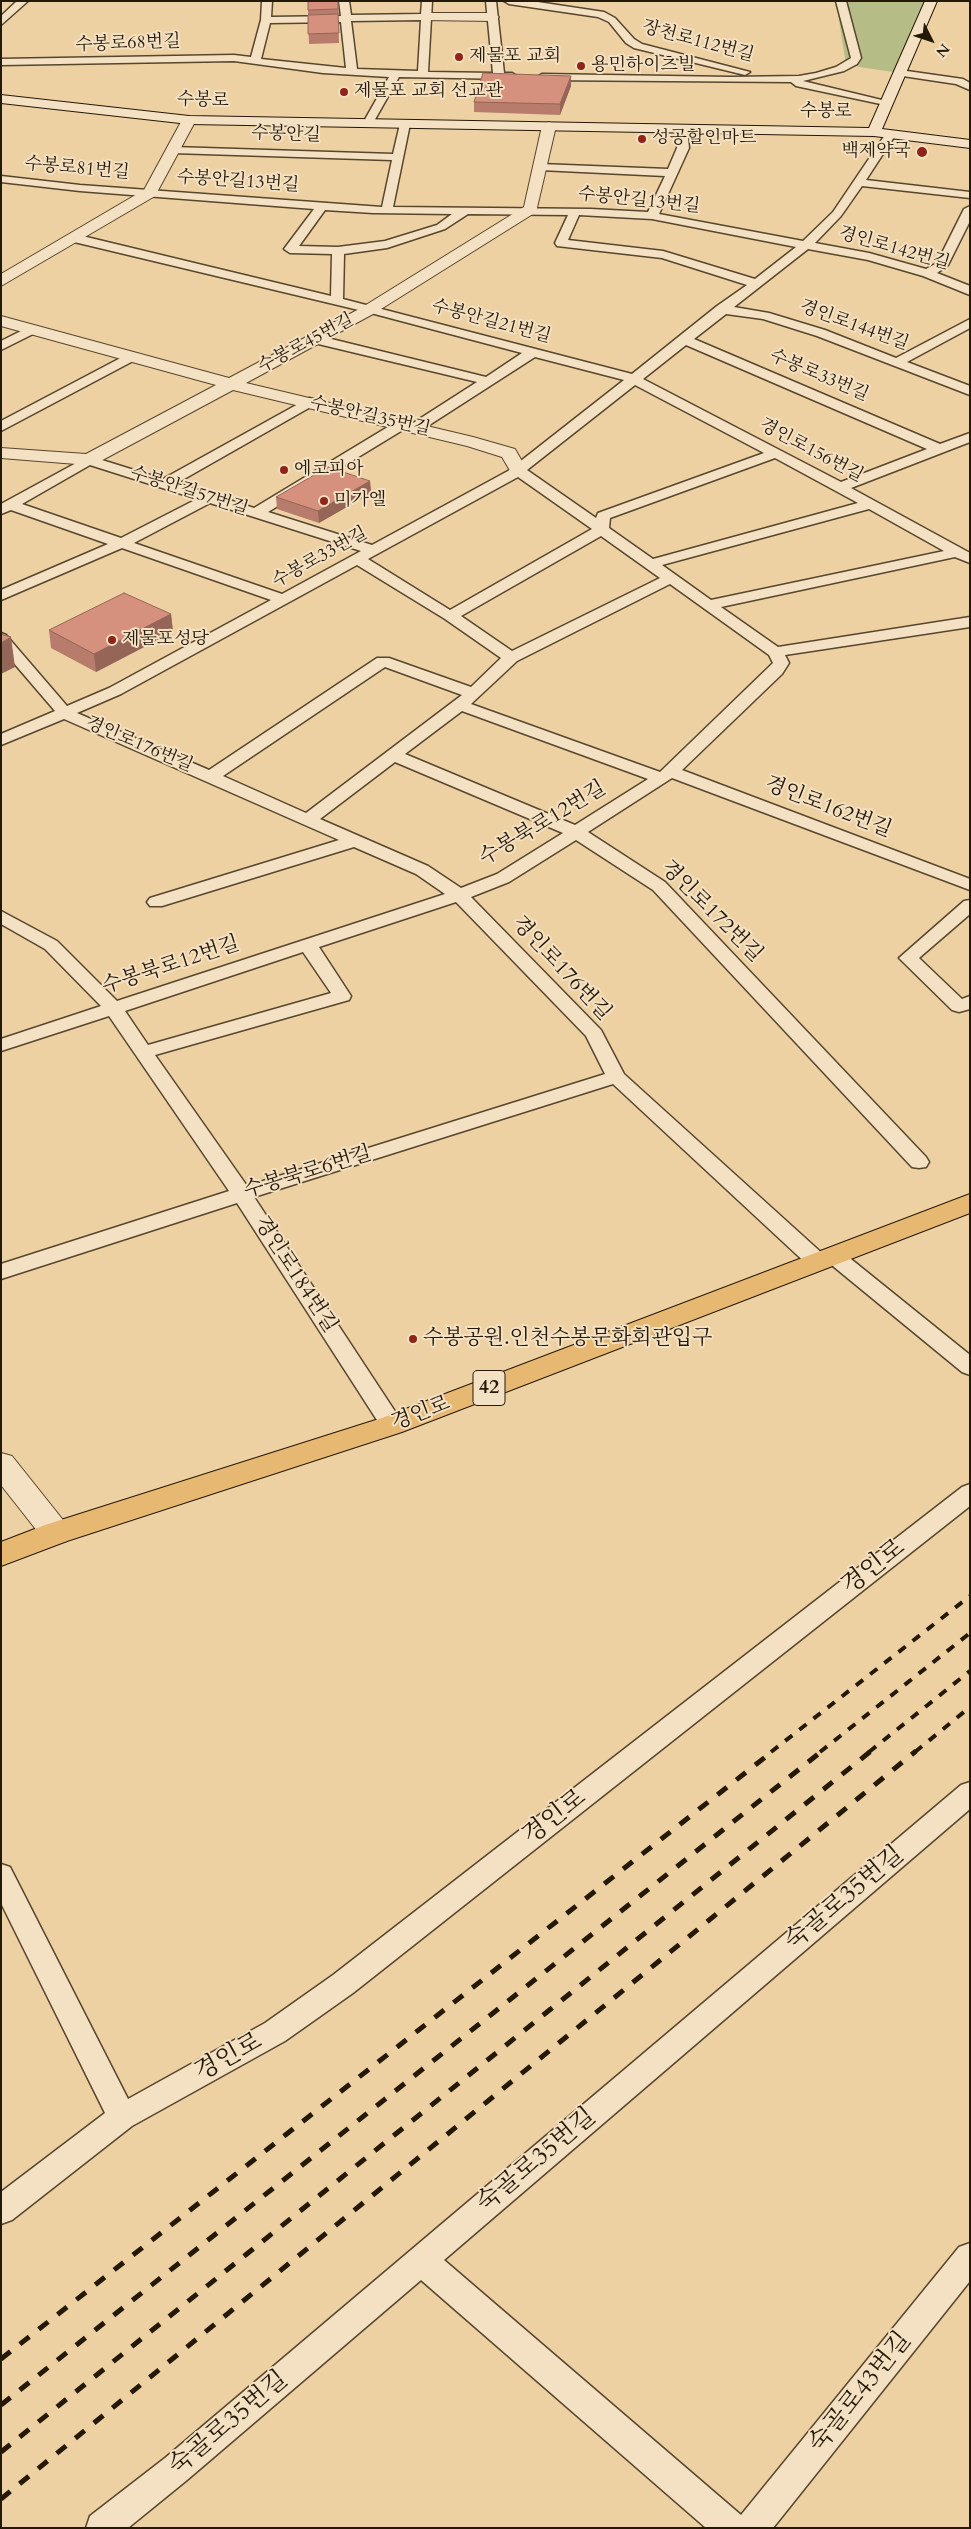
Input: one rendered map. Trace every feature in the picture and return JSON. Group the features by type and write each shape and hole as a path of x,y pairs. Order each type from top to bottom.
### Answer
{"main road":[{"name":"경인로","path":"1,1554 56,1533 392,1425 970,1203"}],"street":[{"path":"874,132 931,1"},
{"path":"426,17 493,20"},
{"name":"수봉로","path":"1,99 189,120 874,132 970,144"},
{"path":"1,281 150,193 189,120"},
{"path":"527,211 531,209 549,126"},
{"name":"수봉로45번길","path":"89,460 370,308 527,211"},
{"name":"수봉안길35번길","path":"1,321 231,384 408,426 509,453 518,470"},
{"name":"수봉안길57번길","path":"1,452 89,460"},
{"path":"1,1464 56,1533"}],"lane":[{"path":"1,22 23,1"},
{"path":"256,60 266,20 267,1"},
{"path":"344,1 352,72"},
{"path":"423,75 427,1"},
{"path":"491,1 499,76"},
{"name":"장천로112번길","path":"509,1 601,14 612,20 630,41 638,46 886,104"},
{"path":"771,78 799,79 818,76 853,62 856,58 841,1"},
{"path":"266,20 426,17"},
{"name":"수봉로68번길","path":"1,62 226,58 352,72 423,75 731,80 771,78"},
{"path":"900,73 959,81 970,86"},
{"path":"368,123 396,74"},
{"path":"387,210 405,124"},
{"path":"652,216 684,148 682,129"},
{"name":"수봉로33번길","path":"1,740 66,714 115,691 518,470 721,309 808,244 837,214 891,134"},
{"name":"수봉안길","path":"173,150 398,157"},
{"path":"540,167 672,173"},
{"name":"수봉로81번길","path":"1,179 80,188 150,193"},
{"path":"858,182 970,195"},
{"name":"수봉안길13번길","path":"150,193 387,210 575,212 652,216 808,244"},
{"name":"수봉안길13번길","path":"323,205 290,249 338,251 387,244 421,235 441,227 466,211"},
{"path":"575,212 561,244 663,255 755,283"},
{"path":"927,273 942,265 969,213"},
{"name":"수봉안길21번길","path":"74,238 370,308 634,378"},
{"name":"경인로142번길","path":"808,244 869,257 927,273 970,291"},
{"path":"338,251 338,301"},
{"name":"경인로144번길","path":"721,309 790,323 898,362 970,391"},
{"path":"898,362 970,323"},
{"path":"1,346 31,330"},
{"path":"315,339 488,381"},
{"name":"수봉로33번길","path":"684,339 940,449"},
{"path":"256,513 488,381 533,352"},
{"path":"1,427 130,357"},
{"name":"경인로156번길","path":"634,378 964,555"},
{"path":"165,484 309,402"},
{"path":"840,487 970,437"},
{"path":"450,616 602,529 603,516 776,453"},
{"name":"수봉안길57번길","path":"89,460 373,550"},
{"name":"수봉로45번길","path":"6,508 89,460"},
{"name":"수봉안길35번길","path":"518,470 775,652"},
{"path":"1,596 122,543 208,498"},
{"path":"651,564 870,504"},
{"path":"6,508 122,543 283,599"},
{"path":"708,605 964,555"},
{"path":"357,559 450,616 510,658"},
{"path":"308,820 460,705 510,658 671,578"},
{"path":"775,652 970,622"},
{"path":"1,638 66,714"},
{"name":"수봉북로12번길","path":"1,1045 459,895 503,878 666,775 776,671 782,662 775,652"},
{"name":"경인로176번길","path":"212,776 383,661 473,693"},
{"name":"경인로162번길","path":"460,705 666,775 970,885"},
{"name":"경인로176번길","path":"66,714 212,776 422,870 459,895 594,1034 616,1077 826,1259"},
{"name":"경인로172번길","path":"392,755 576,832 659,886 919,1162"},
{"path":"156,902 355,841"},
{"path":"970,905 908,958 959,1006 970,1002"},
{"name":"경인로184번길","path":"1,916 51,945 114,1009 242,1194 392,1425"},
{"path":"144,1052 342,996 308,945"},
{"name":"수봉북로6번길","path":"1,1272 242,1194 616,1077"},
{"path":"826,1259 970,1367"},
{"name":"경인로","path":"1,2210 122,2117 275,2032 343,1984 970,1493"},
{"name":"숙골로35번길","path":"102,2528 176,2469 970,1793"},
{"path":"4,1886 122,2117"},
{"name":"숙골로43번길","path":"752,2528 970,2258"},
{"path":"421,2260 732,2528"}],"green space":[{"path":"836,1 931,1 900,73 846,65"}],"building":[{"path":"308,1 338,1 338,9 308,10"},
{"path":"338,14 339,33 308,34 308,15"},
{"path":"483,73 571,76 560,104 474,102"},
{"path":"328,467 370,481 318,511 276,497"},
{"path":"124,593 171,614 94,654 49,630"},
{"path":"1,634 11,637 1,643"}],"railway":[{"path":"771,1752 970,1596"},
{"path":"820,1752 970,1633"},
{"path":"869,1752 970,1671"},
{"path":"915,1752 970,1707"},
{"path":"1,2359 773,1751"},
{"path":"1,2405 822,1751"},
{"path":"1,2452 871,1751"},
{"path":"1,2499 916,1751"}],"place":[{"name":"제물포 교회","path":"459,57"},
{"name":"용민하이츠빌","path":"581,66"},
{"name":"제물포 교회 선교관","path":"344,92"},
{"name":"성공할인마트","path":"642,139"},
{"name":"백제약국","path":"922,152"},
{"name":"에코피아","path":"284,470"},
{"name":"미가엘","path":"324,501"},
{"name":"제물포성당","path":"112,640"},
{"name":"수봉공원.인천수봉문화회관입구","path":"413,1339"}]}
